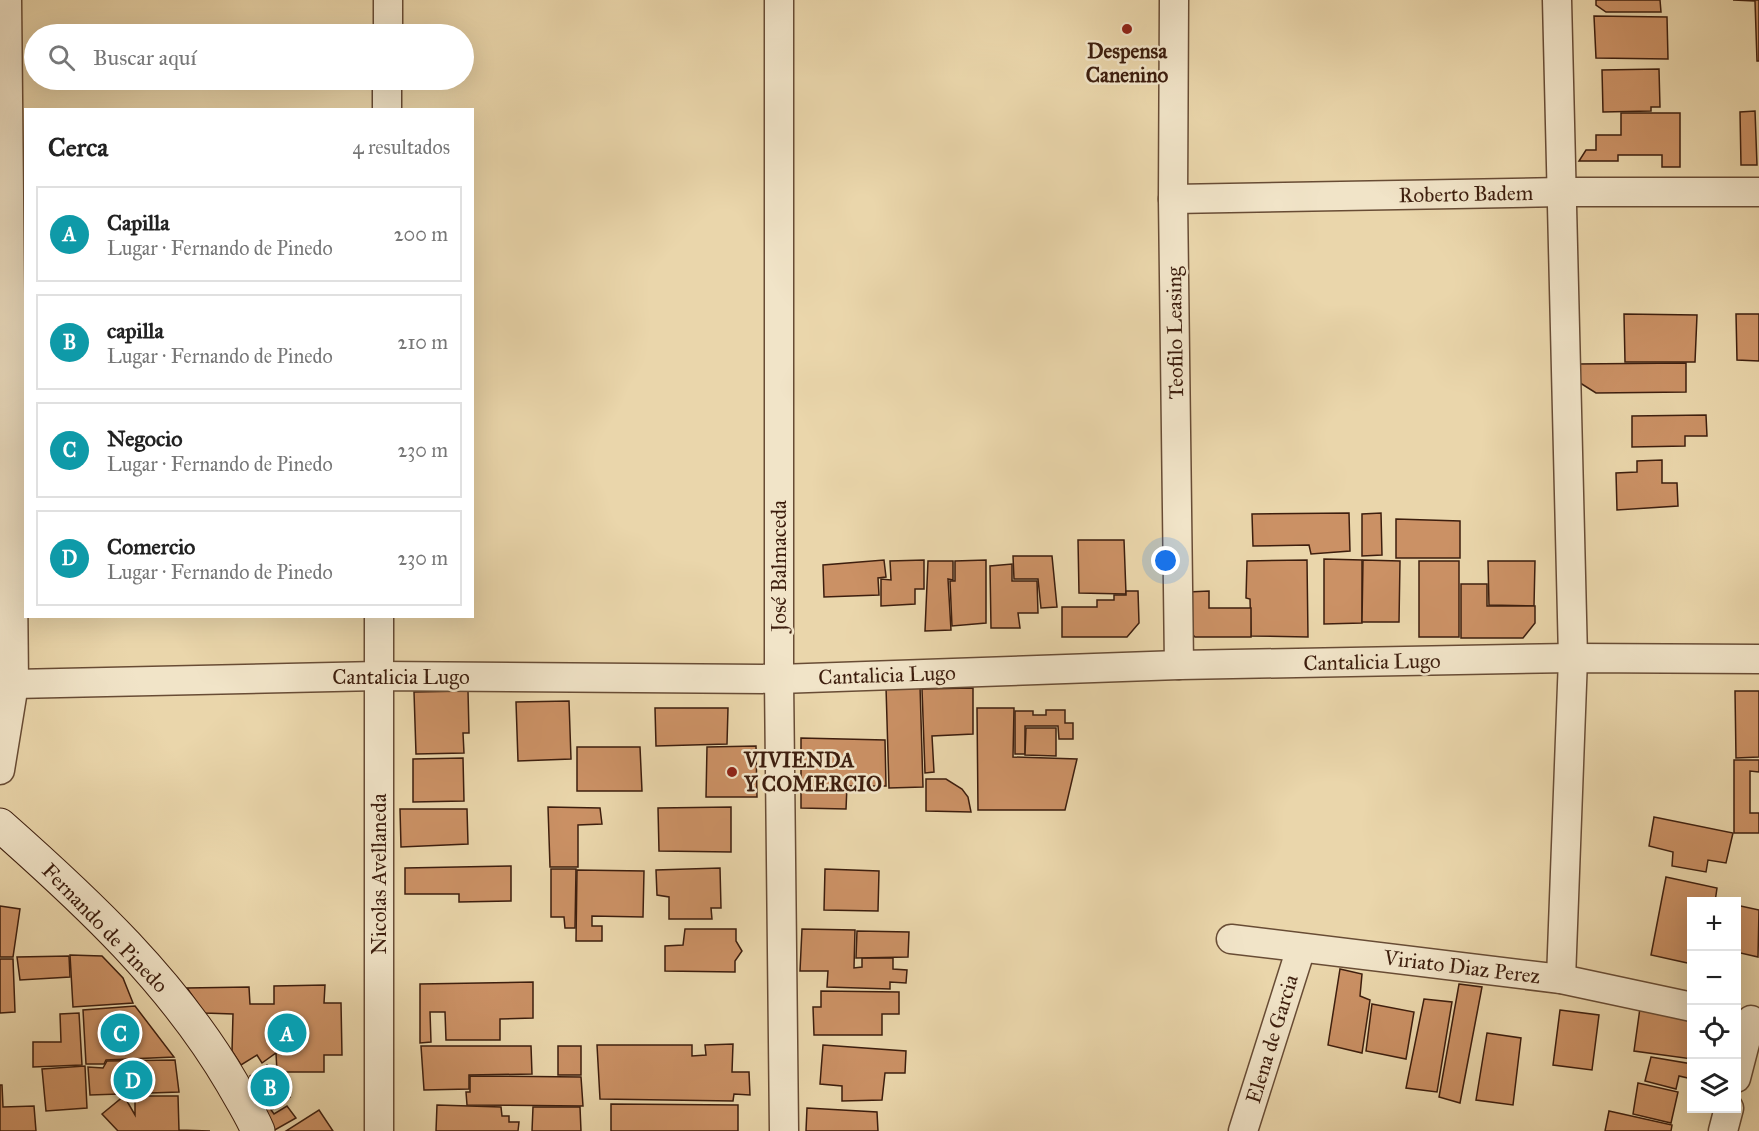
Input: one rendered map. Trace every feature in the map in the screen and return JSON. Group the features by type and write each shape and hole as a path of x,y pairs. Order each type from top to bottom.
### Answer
{"main road":[{"name":"Fernando de Pinedo","path":"0,825 57,876 144,963 211,1047 258,1131"}],"street":[{"path":"0,770 14,684 7,0"},
{"path":"388,0 388,24"},
{"name":"José Balmaceda","path":"780,0 779,679 784,1131"},
{"name":"Teofilo Leasing","path":"1174,0 1173,199 1179,665"},
{"path":"1557,0 1573,658 1561,979"},
{"path":"387,90 387,108"},
{"name":"Roberto Badem","path":"1173,199 1562,192 1759,192"},
{"name":"Nicolas Avellaneda","path":"379,618 379,1131"},
{"name":"Cantalicia Lugo","path":"14,684 378,676 779,679 1179,665 1573,658 1759,659"},
{"name":"Viriato Diaz Perez","path":"1231,939 1561,979 1687,1006"},
{"name":"Elena de Garcia","path":"1244,1131 1301,948"},
{"path":"1741,1059 1749,1020"},
{"path":"1723,1131 1728,1113"}],"building":[{"path":"1596,0 1660,0 1661,12 1606,12 1596,5"},
{"path":"1733,0 1759,0 1759,61 1757,61 1755,1"},
{"path":"1594,16 1667,17 1668,59 1596,58"},
{"path":"1659,69 1660,107 1651,107 1651,111 1603,112 1602,70"},
{"path":"1755,111 1757,165 1741,165 1740,112"},
{"path":"1621,113 1680,113 1680,167 1662,167 1662,155 1618,155 1618,161 1579,161 1586,150 1596,150 1596,135 1621,135"},
{"path":"1624,314 1697,315 1695,362 1625,362"},
{"path":"1736,314 1759,314 1759,361 1737,360"},
{"path":"1686,363 1686,392 1596,393 1577,381 1577,364"},
{"path":"1706,415 1707,436 1685,436 1685,446 1632,447 1632,416"},
{"path":"1662,460 1662,483 1677,483 1678,506 1617,510 1616,473 1637,472 1637,461"},
{"path":"1349,513 1350,551 1311,554 1309,545 1253,546 1252,514"},
{"path":"1381,513 1382,555 1362,556 1362,514"},
{"path":"1396,519 1460,521 1460,558 1396,558"},
{"path":"1078,540 1124,540 1126,594 1079,593"},
{"path":"1013,556 1052,556 1057,607 1041,608 1038,579 1014,579"},
{"path":"1324,559 1362,560 1362,623 1324,624"},
{"path":"884,560 886,577 878,578 879,595 824,597 823,565"},
{"path":"924,560 924,589 915,589 915,604 881,606 881,579 891,580 890,561"},
{"path":"986,560 986,623 952,626 950,581 955,581 955,561"},
{"path":"1307,560 1308,637 1251,636 1250,599 1246,598 1247,561"},
{"path":"1363,560 1400,561 1399,622 1362,622"},
{"path":"928,561 953,561 953,580 948,579 951,630 925,631"},
{"path":"1419,561 1459,561 1459,637 1419,637"},
{"path":"1488,561 1535,561 1534,606 1489,605"},
{"path":"1012,564 1012,581 1037,581 1038,613 1018,613 1020,628 991,628 990,566"},
{"path":"1461,584 1487,584 1487,606 1535,606 1535,623 1523,638 1461,638"},
{"path":"1126,591 1138,591 1139,623 1127,637 1062,637 1062,607 1097,607 1097,600 1114,600 1114,595 1126,595"},
{"path":"1209,591 1209,608 1251,608 1251,637 1195,637 1188,630 1188,592"},
{"path":"920,686 923,787 889,788 886,687"},
{"path":"973,688 973,734 932,736 934,772 925,773 922,689"},
{"path":"468,691 469,733 463,733 464,753 416,754 414,692"},
{"path":"1735,691 1759,691 1759,757 1736,758"},
{"path":"569,701 571,759 518,761 516,702"},
{"path":"655,708 728,708 727,744 656,746"},
{"path":"977,708 1014,708 1013,757 1077,759 1065,810 978,810"},
{"path":"1046,710 1065,710 1065,723 1073,723 1073,739 1059,739 1058,726 1025,726 1025,754 1015,754 1015,711 1033,711 1033,715 1046,715"},
{"path":"1026,728 1056,728 1056,756 1025,755"},
{"path":"801,738 885,740 886,786 847,786 846,809 801,808"},
{"name":"VIVIENDA Y COMERCIO","path":"756,746 757,797 706,797 707,747"},
{"path":"577,747 640,747 642,791 577,791"},
{"path":"463,758 464,801 413,802 413,759"},
{"path":"1734,760 1759,760 1759,772 1750,771 1750,813 1759,813 1759,833 1734,833"},
{"path":"926,779 946,779 962,789 968,797 971,812 926,811"},
{"path":"548,807 600,808 602,824 578,825 578,867 550,867"},
{"path":"731,807 731,852 659,851 658,808"},
{"path":"400,809 467,809 468,844 401,847"},
{"path":"1654,817 1733,833 1726,863 1708,860 1706,872 1672,866 1673,852 1649,846"},
{"path":"511,866 511,901 459,902 459,894 405,894 405,868"},
{"path":"720,868 721,908 711,908 712,919 669,919 669,897 657,895 656,870"},
{"path":"551,869 576,869 575,928 565,928 564,917 551,917"},
{"path":"825,869 879,871 878,911 824,910"},
{"path":"577,870 644,871 643,917 592,916 592,926 602,926 602,941 576,941"},
{"path":"1666,877 1717,888 1716,897 1687,897 1687,963 1651,955"},
{"path":"0,906 20,909 13,957 0,957"},
{"path":"1741,906 1759,910 1758,957 1741,953"},
{"path":"685,929 736,929 736,941 742,951 735,961 735,972 665,971 665,946 683,945"},
{"path":"802,929 855,930 854,968 862,967 862,958 893,958 893,969 907,970 906,983 890,982 890,989 827,987 828,971 800,971"},
{"path":"857,931 909,932 908,957 856,958"},
{"path":"70,955 102,956 123,978 133,1003 73,1007"},
{"path":"69,956 70,977 20,980 17,957"},
{"path":"0,959 13,959 15,1012 0,1013"},
{"path":"1340,969 1362,974 1360,996 1370,1000 1362,1053 1328,1045"},
{"path":"533,982 533,1018 500,1019 500,1040 446,1040 445,1012 430,1012 431,1042 420,1043 420,984"},
{"path":"1459,984 1482,987 1460,1103 1439,1097"},
{"path":"325,985 324,1003 341,1003 342,1055 324,1055 324,1072 277,1072 276,1053 262,1063 257,1055 241,1065 232,1051 233,1014 204,1013 187,988 249,987 250,1004 274,1004 274,986"},
{"path":"821,991 899,992 899,1014 882,1014 882,1035 814,1035 813,1007 821,1007"},
{"path":"1424,999 1452,1002 1437,1092 1406,1088"},
{"path":"1372,1004 1414,1012 1406,1059 1366,1051"},
{"path":"135,1006 174,1057 106,1060 104,1064 86,1064 83,1010"},
{"path":"1640,1008 1687,1014 1687,1058 1634,1051"},
{"path":"1560,1010 1599,1015 1592,1070 1553,1065"},
{"path":"79,1013 82,1065 33,1067 33,1042 61,1042 60,1014"},
{"path":"1487,1033 1521,1038 1513,1105 1476,1100"},
{"path":"733,1044 732,1072 749,1072 750,1095 734,1094 733,1101 600,1099 597,1045 692,1045 692,1056 706,1055 705,1045"},
{"path":"823,1045 906,1051 905,1073 885,1073 882,1100 842,1101 842,1086 820,1084"},
{"path":"421,1046 531,1046 532,1074 469,1075 469,1089 424,1090"},
{"path":"558,1046 581,1046 581,1075 558,1075"},
{"path":"1651,1057 1687,1063 1687,1078 1679,1076 1676,1089 1645,1081"},
{"path":"175,1060 179,1092 90,1095 88,1067 103,1068 107,1061"},
{"path":"267,1065 290,1097 273,1109 250,1076"},
{"path":"85,1066 87,1108 46,1111 42,1069"},
{"path":"470,1076 581,1077 583,1106 467,1105 466,1092 470,1092"},
{"path":"1638,1083 1678,1092 1671,1123 1633,1114"},
{"path":"253,1084 274,1114 287,1106 296,1118 273,1131 246,1089"},
{"path":"0,1085 2,1085 3,1107 34,1106 36,1131 0,1131"},
{"path":"124,1096 135,1115 135,1096 178,1096 179,1130 210,1131 118,1131 102,1114"},
{"path":"611,1104 738,1105 738,1131 611,1131"},
{"path":"437,1105 501,1107 502,1116 509,1116 509,1122 519,1122 518,1131 436,1131"},
{"path":"533,1107 580,1107 581,1131 532,1131"},
{"path":"807,1108 877,1112 878,1131 806,1131"},
{"path":"319,1110 333,1131 286,1131"},
{"path":"1609,1111 1672,1125 1671,1131 1605,1131"}],"place":[{"name":"Despensa Canenino","path":"1127,29"},
{"name":"VIVIENDA Y COMERCIO","path":"732,772"},
{"name":"Negocio","path":"120,1033"},
{"name":"Capilla","path":"287,1033"},
{"name":"Comercio","path":"133,1080"},
{"name":"capilla","path":"270,1087"}]}
